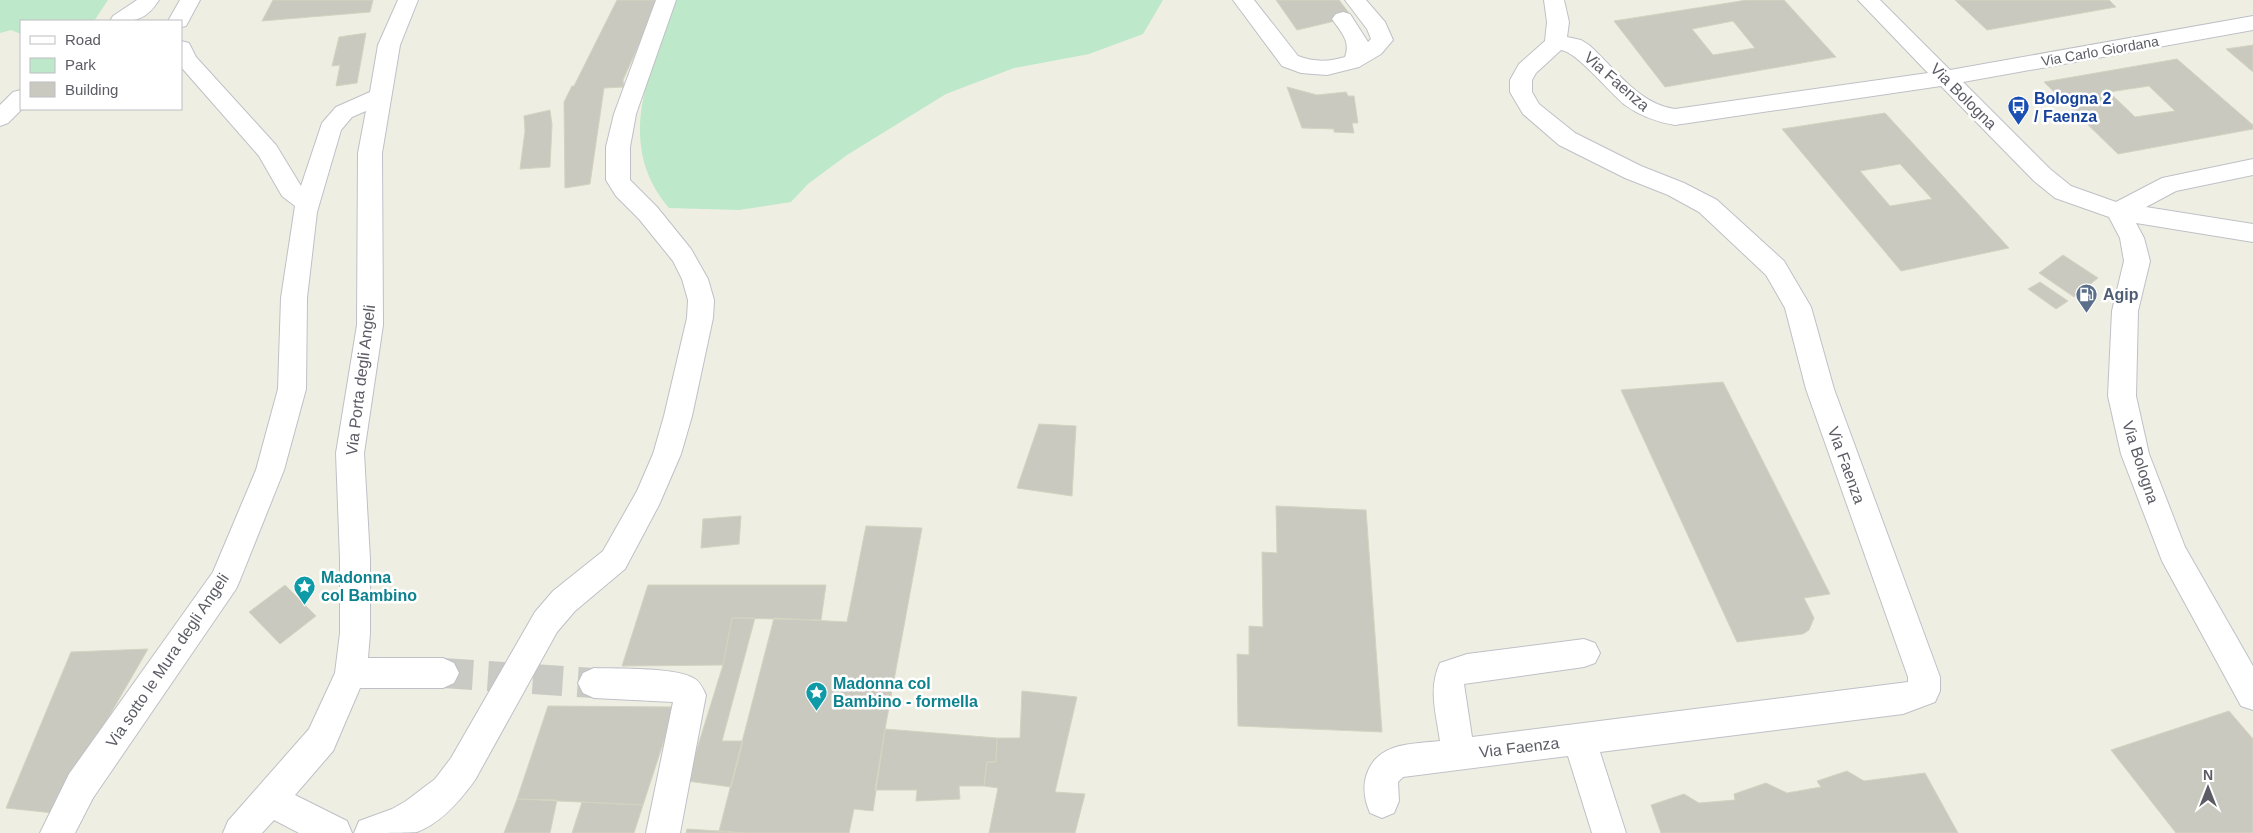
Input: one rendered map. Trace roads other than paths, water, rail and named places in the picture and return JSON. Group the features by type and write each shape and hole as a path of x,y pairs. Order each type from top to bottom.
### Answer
{"street":[{"path":"122,20 140,10 149,0"},
{"path":"180,20 190,0"},
{"name":"Via Porta degli Angeli","path":"240,833 320,740 351,673 355,633 355,587 350,452 370,325 370,152 378,97 389,45 408,0"},
{"path":"371,833 400,823 418,813 448,791 463,769 546,622 564,601 614,560 649,496 666,454 678,416 694,349 700,318 700,300 695,279 682,255 648,213 624,190 618,180 618,147 625,114 666,0"},
{"path":"1243,0 1290,61 1300,66 1313,68 1327,68 1353,62 1370,52 1382,40 1377,27 1355,0"},
{"path":"1554,0 1558,22 1556,43"},
{"name":"Via Bologna","path":"1868,0 2042,175 2063,192 2091,204 2118,211 2253,233"},
{"path":"1344,19 1359,42 1358,55 1353,62"},
{"name":"Via Carlo Giordana","path":"1946,78 2253,23"},
{"name":"Via Faenza","path":"1382,801 1381,778 1387,768 1398,762 1903,699 1924,690 1924,677 1820,389 1798,307 1775,268 1708,206 1676,189 1633,172 1567,140 1531,109 1521,92 1521,80 1527,68 1556,43 1570,44 1579,48 1606,76 1652,112 1662,117 1675,117 1946,78"},
{"path":"182,50 186,60 268,151 290,190 300,199 309,199"},
{"name":"Via sotto le Mura degli Angeli","path":"57,833 81,786 225,580 270,470 292,389 294,298 304,212 330,128 344,112 378,97"},
{"path":"0,118 20,98"},
{"path":"2118,211 2170,184 2253,167"},
{"name":"Via Bologna","path":"2118,211 2132,238 2137,260 2124,311 2122,396 2135,454 2172,552 2252,695"},
{"name":"Via Faenza","path":"1460,755 1448,687 1451,673 1467,669 1584,654"},
{"path":"351,673 443,673"},
{"path":"594,683 677,687 684,689 690,696 663,833"},
{"name":"Via Faenza","path":"1579,739 1609,833"},
{"path":"268,799 335,833"}],"tunnel":[{"path":"443,673 594,683"}],"place":[{"name":"Bologna 2 / Faenza","path":"2018,126"},
{"name":"Agip","path":"2087,313"},
{"name":"Madonna col Bambino","path":"305,605"},
{"name":"Madonna col Bambino - formella","path":"817,711"}]}
